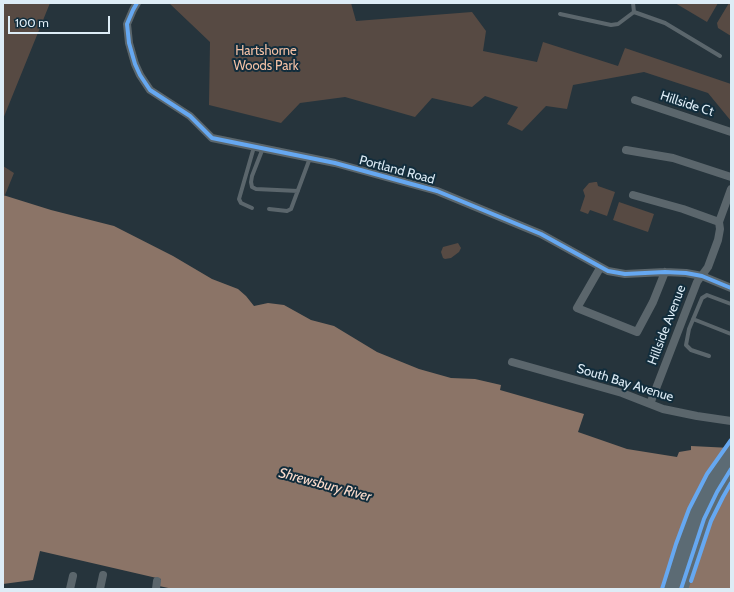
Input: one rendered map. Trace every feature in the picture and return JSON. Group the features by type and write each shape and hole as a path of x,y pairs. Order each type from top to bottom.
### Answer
{"highway":[{"path":"669,589 694,514 708,485 731,451"},
{"path":"681,589 704,519 717,492 731,469"}],"street":[{"name":"Portland Road","path":"137,3 128,24 129,43 140,75 150,90 190,116 212,138 310,158 394,178 437,191 541,234 600,268 608,271 625,274 666,272 686,273 702,276 731,288"},
{"name":"Hillside Ct","path":"635,100 731,132"},
{"path":"626,150 673,158 731,176"},
{"name":"Hillside Avenue","path":"650,404 697,282 708,267 718,240 720,229 719,222 731,189"},
{"path":"633,195 683,209 719,222"},
{"path":"600,268 577,308 637,332 653,302 666,272"},
{"name":"South Bay Avenue","path":"512,362 622,393 650,404 697,416 731,421"},
{"path":"100,589 103,575"},
{"path":"70,589 73,576"}],"lane":[{"path":"633,3 634,12"},
{"path":"560,14 614,25 618,24 634,12"},
{"path":"634,12 665,23 720,56"},
{"path":"252,208 241,203 239,199 254,147"},
{"path":"263,148 250,182 252,186 256,189 298,191"},
{"path":"269,209 287,211 291,209 310,158"},
{"path":"709,356 691,350 686,344 693,319 704,296 707,295 731,304"},
{"path":"693,319 731,334"}],"green space":[{"path":"3,3 50,3 3,119"},
{"name":"Hartshorne Woods Park","path":"169,3 351,3 356,21 472,12 486,31 483,51 537,62 543,42 618,66 625,48 731,84 731,121 708,93 644,72 573,85 567,109 546,106 522,131 507,124 518,107 485,96 472,107 432,98 415,117 345,97 300,103 281,123 209,105 210,42"},
{"path":"675,3 718,3 707,22"},
{"path":"729,3 731,3 731,36 718,28 717,23"},
{"path":"3,166 14,173 5,195 3,195"},
{"path":"597,182 598,186 615,192 607,216 590,210 588,214 580,211 585,196 583,190 589,183"},
{"path":"619,202 654,214 648,232 613,220"},
{"path":"458,243 461,248 459,252 451,258 443,258 441,252 443,247"}],"water":[{"name":"Shrewsbury River","path":"3,195 51,210 114,226 173,256 212,279 238,289 254,306 268,303 284,305 311,320 334,326 377,352 419,369 451,378 475,379 501,385 500,390 584,414 578,432 627,449 677,457 679,452 691,450 691,446 731,448 731,589 173,589 159,586 161,579 40,551 33,580 3,584"}],"cycle path":[{"path":"137,3 127,24 129,43 140,75 150,90 190,116 212,138 335,163 437,191 541,234 608,271 625,274 665,272 686,273 702,276 731,288"},
{"path":"662,589 689,509 707,474 731,440"},
{"path":"681,589 704,519 717,492 731,469"},
{"path":"691,581 711,521 731,483"}]}
